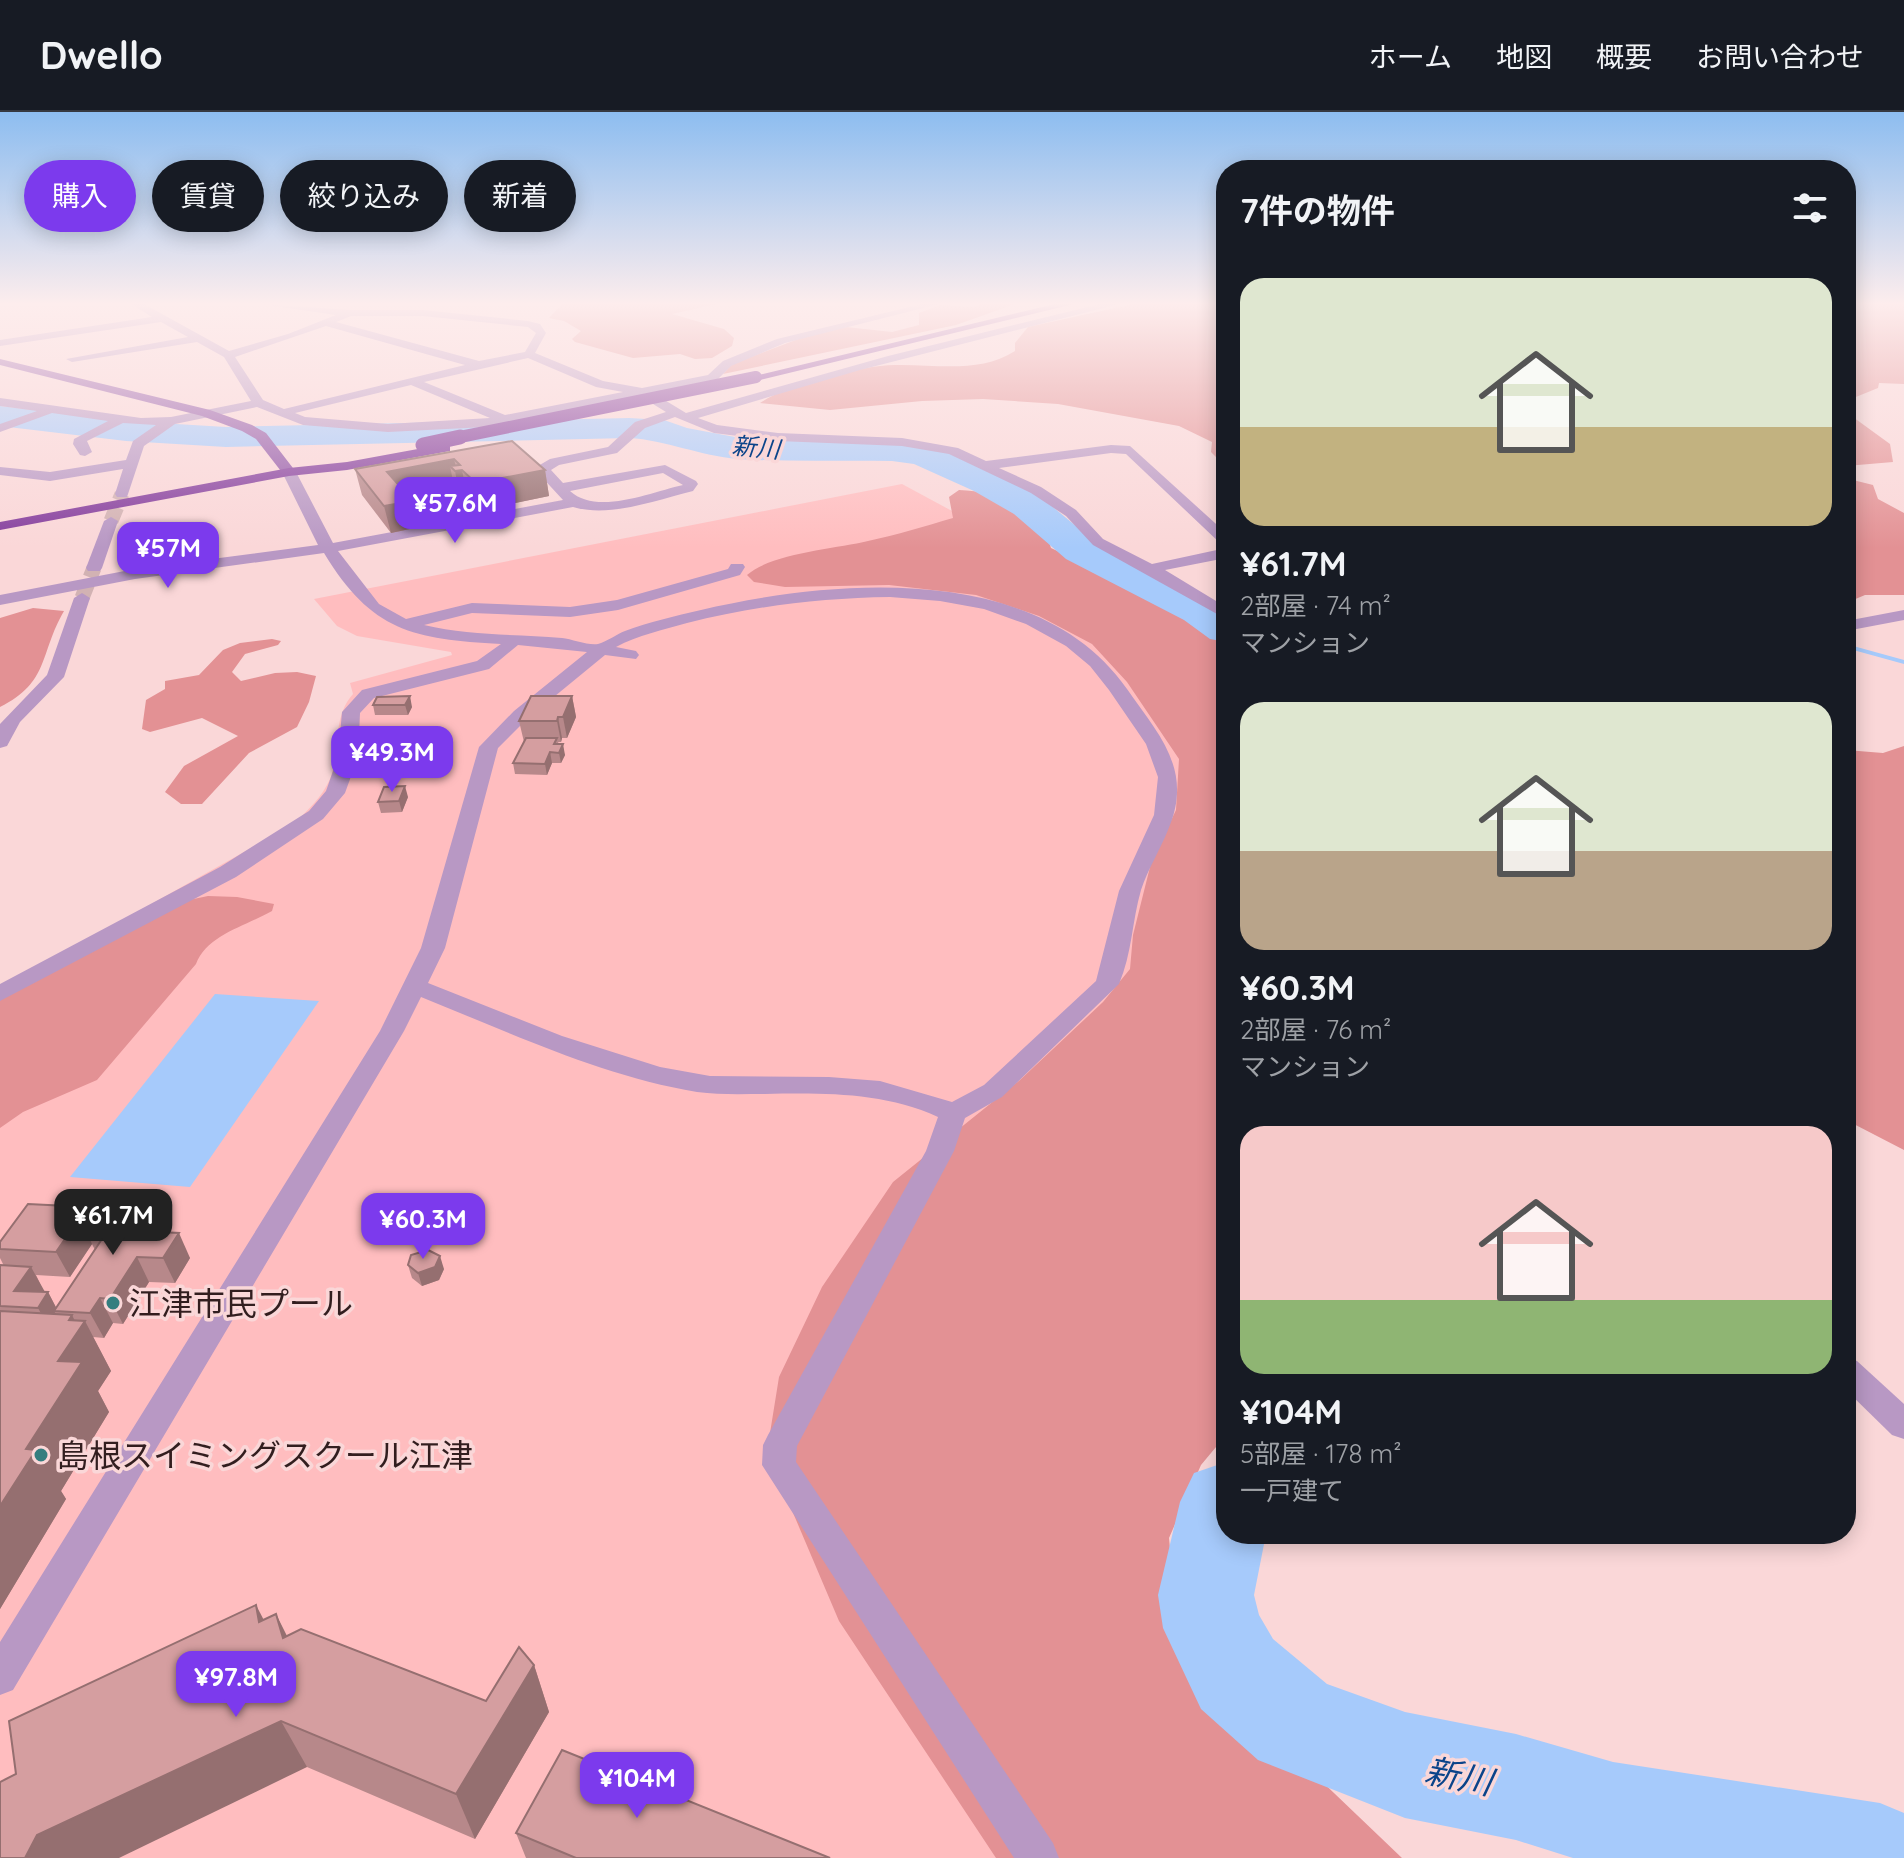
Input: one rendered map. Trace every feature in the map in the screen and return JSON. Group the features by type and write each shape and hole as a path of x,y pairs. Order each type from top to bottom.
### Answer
{"highway":[{"path":"0,526 728,385"},
{"path":"289,472 347,466 445,448 731,385"}],"main road":[{"path":"95,385 206,413 247,428 267,444 289,472"}],"street":[{"path":"247,385 258,403"},
{"path":"282,413 394,385"},
{"path":"423,385 505,420"},
{"path":"612,385 642,392 700,425 731,432 822,445 929,445 988,465 1071,513 1098,542 1216,608"},
{"path":"122,494 136,448 167,424 206,413 258,403 303,421 363,428 463,425 505,420 675,385"},
{"path":"561,488 665,469 691,484 688,488 599,505 582,505 574,502 544,471 545,466 612,450 635,430 681,415 762,397 790,385"},
{"path":"0,402 116,422 167,424"},
{"path":"6,426 46,412"},
{"path":"85,452 80,441 116,422"},
{"path":"988,465 1119,443 1134,452 1216,531"},
{"path":"0,471 28,478 52,478 131,463"},
{"path":"289,472 329,548 374,609 406,625 443,633 556,643 630,655"},
{"path":"0,600 135,574 329,548 574,502"},
{"path":"94,568 111,521"},
{"path":"1149,569 1216,555"},
{"path":"406,625 472,608 570,612 618,605 734,572 737,567"},
{"path":"0,1677 392,1031 433,948 489,747 507,725 602,650 624,637 764,601 841,592 903,593 971,603 1038,623 1073,642 1103,668 1160,748 1169,787 1164,819 1144,853 1129,893 1116,949 1116,966 1107,984 993,1091 953,1113 940,1151 780,1445 779,1465 1038,1858"},
{"path":"0,742 12,719 55,677 82,598"},
{"path":"1856,624 1904,615"},
{"path":"0,994 228,872 316,815 331,800 348,757 351,712 368,694 483,665 512,641"},
{"path":"414,986 562,1046 672,1079 701,1084 852,1087 912,1095 953,1113"},
{"path":"1856,1379 1904,1425"}],"shaded area":[{"path":"798,385 1216,385 1216,457 1211,452 1212,442 1179,426 1058,404 983,399 830,410 760,403"},
{"path":"1856,385 1879,385 1856,397"},
{"path":"1856,419 1890,444 1893,462 1856,465"},
{"path":"1856,481 1873,485 1878,499 1904,513 1904,595 1865,595 1856,599"},
{"path":"902,484 965,518 1065,607 1188,744 1120,1858 0,1858 0,1003 39,967 294,824 319,797 330,779 339,723 353,694 350,683 452,655 451,652 357,636 337,626 314,599"},
{"path":"959,490 973,491 1015,504 1037,522 1051,548 1177,607 1216,630 1216,1447 1201,1465 1169,1538 1176,1612 1222,1686 1402,1858 996,1858 839,1621 788,1501 770,1433 779,1377 822,1287 893,1182 1020,1080 1103,1002 1130,969 1133,935 1151,863 1176,810 1179,759 1127,682 1092,644 1039,616 976,595 889,585 785,587 754,582 747,575 788,557 879,539 953,518 949,497"},
{"path":"33,608 64,611 36,677 28,688 0,707 0,618"},
{"path":"272,639 281,641 278,645 245,654 232,672 241,681 275,673 297,672 316,676 309,702 297,727 249,753 202,804 181,804 165,792 184,766 238,736 202,718 150,732 142,729 146,700 165,689 165,681 199,675 223,650 240,643"},
{"path":"1904,746 1904,1150 1856,1125 1856,751 1883,753"},
{"path":"208,896 237,897 274,904 272,911 228,932 209,946 97,1080 23,1112 0,1128 0,997 184,901"}],"water":[{"path":"215,994 319,1001 190,1187 70,1177"}],"building":[{"path":"512,441 545,470 476,483 462,470 455,471 450,466 460,465 454,459 387,472 413,501 384,506 355,469"},
{"path":"410,696 405,705 373,705 377,697"},
{"path":"531,696 572,696 563,717 558,717 557,721 519,721"},
{"path":"526,738 557,738 554,744 563,744 559,753 550,752 545,764 513,763"},
{"path":"405,786 399,801 378,802 384,787"},
{"path":"28,1204 87,1207 56,1252 0,1249 0,1242"},
{"path":"98,1209 152,1211 138,1231 179,1233 163,1258 137,1257 110,1299 100,1298 90,1313 54,1311 108,1230 85,1229"},
{"path":"428,1250 440,1256 435,1267 418,1273 408,1265 411,1255"},
{"path":"0,1265 31,1267 14,1291 48,1292 38,1308 0,1306"},
{"path":"0,1311 72,1315 69,1320 85,1321 58,1361 82,1362 26,1449 36,1450 0,1506"},
{"path":"256,1605 259,1622 276,1614 283,1638 301,1629 486,1701 519,1647 534,1665 456,1794 281,1721 37,1835 25,1858 0,1858 0,1782 16,1774 9,1721"},
{"path":"562,1750 830,1858 576,1858 516,1833"}],"waterway":[{"name":"新川","path":"0,416 126,431 226,437 629,428 664,430 677,437 735,448 892,450 923,455 987,483 1028,506 1080,550 1216,622"},
{"path":"1856,649 1904,662"},
{"name":"新川","path":"1217,1544 1206,1595 1212,1628 1237,1674 1295,1724 1405,1765 1516,1787 1613,1816 1880,1858"}],"tunnel":[{"path":"111,521 122,494"},
{"path":"82,598 94,568"}],"place":[{"name":"江津市民プール","path":"113,1303"},
{"name":"島根スイミングスクール江津","path":"41,1455"}]}
